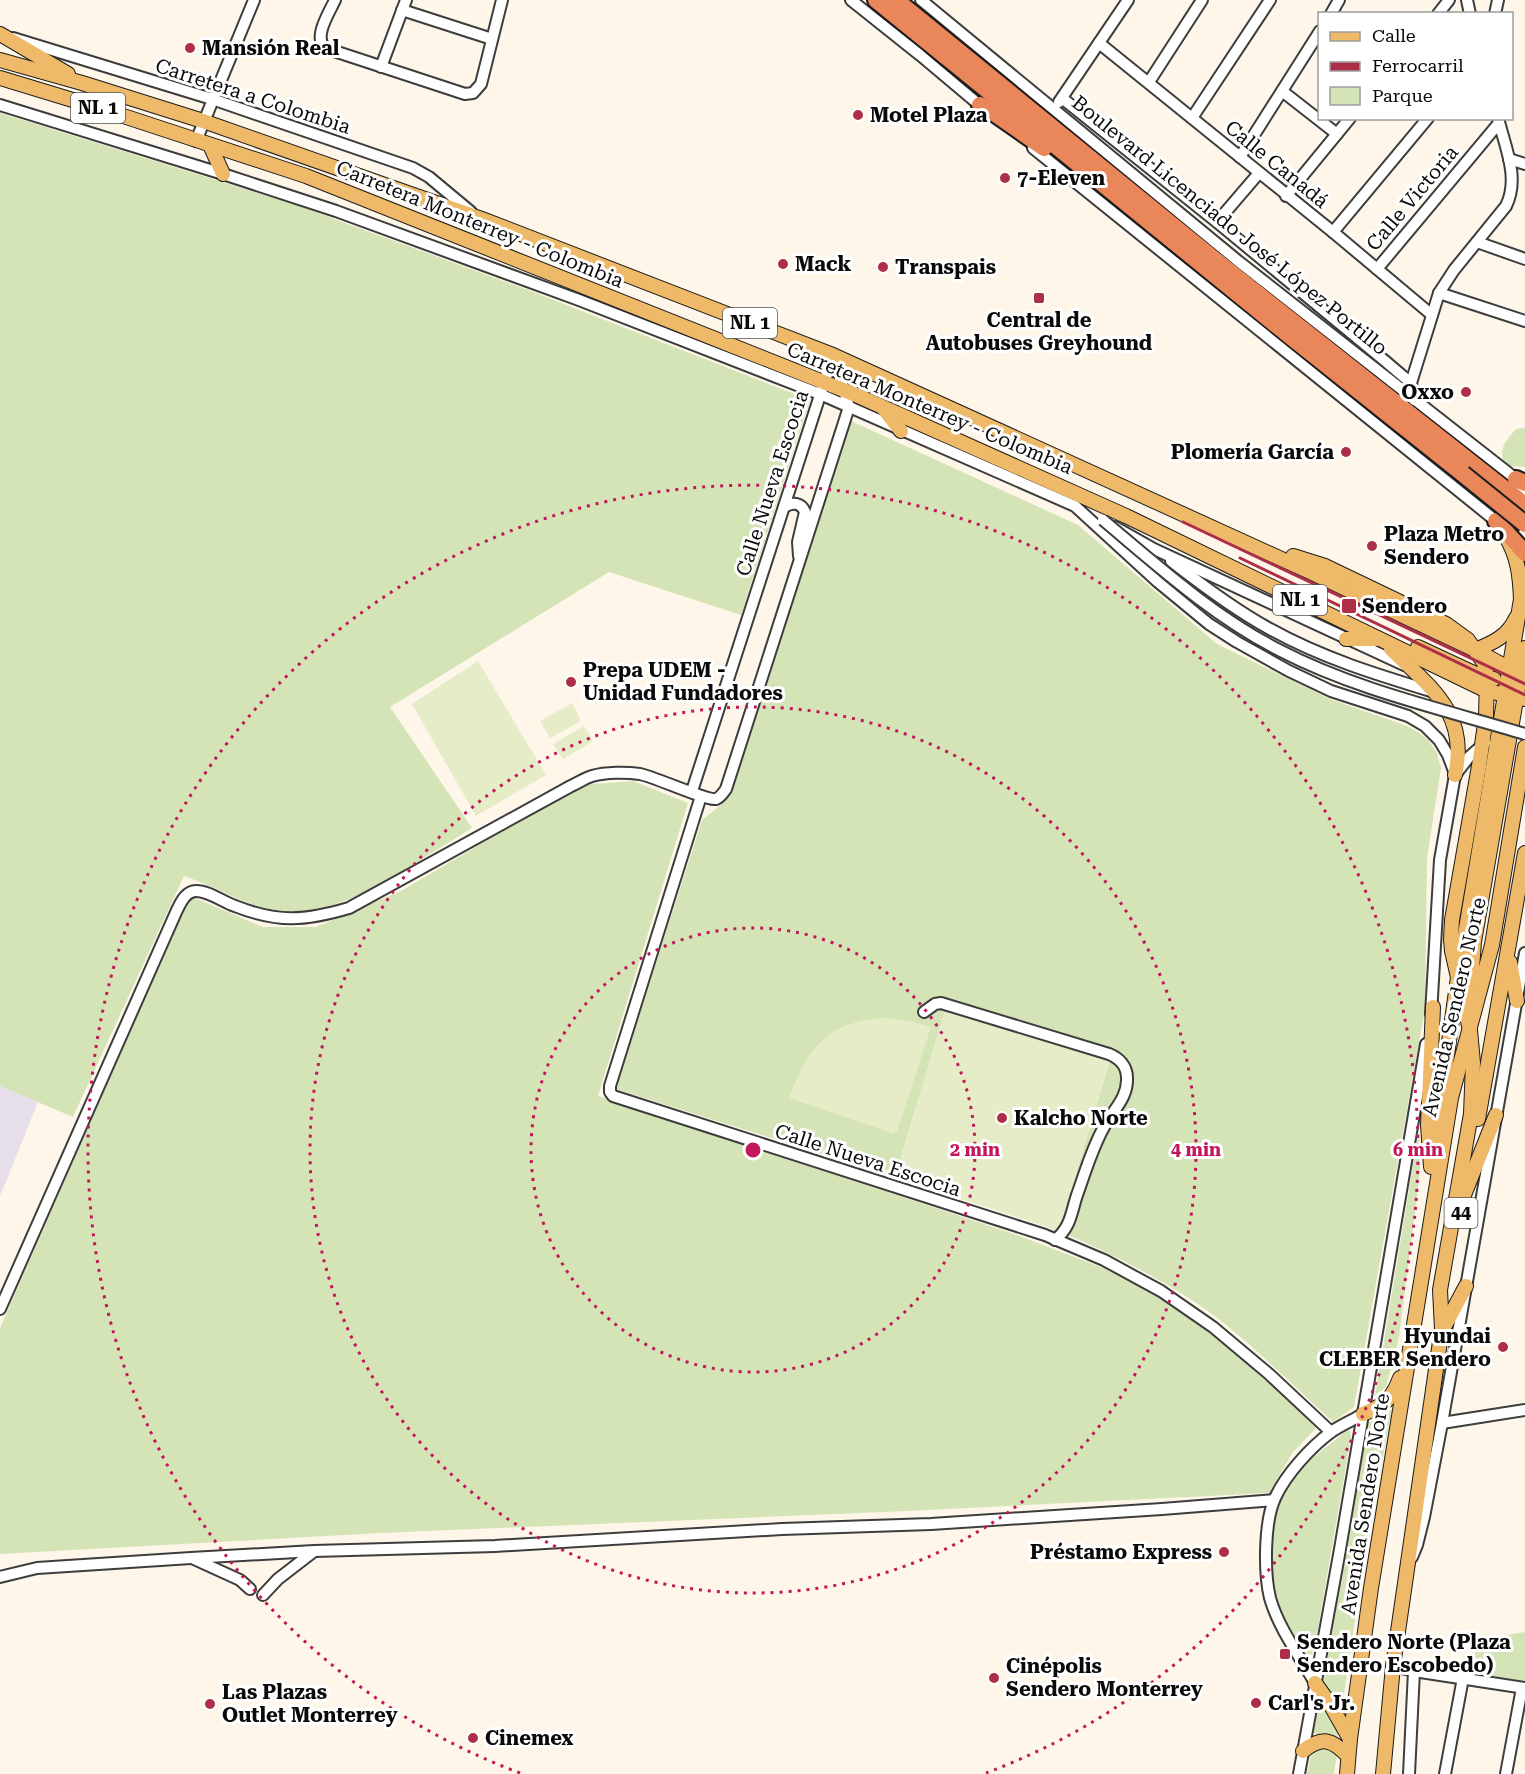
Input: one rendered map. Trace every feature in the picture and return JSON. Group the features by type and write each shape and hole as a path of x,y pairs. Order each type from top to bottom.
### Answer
{"highway":[{"path":"876,0 1084,170 1468,468 1525,507"},
{"name":"Boulevard Licenciado José López Portillo","path":"896,0 1295,332"},
{"path":"980,105 1053,154 1084,170"},
{"path":"1468,468 1525,524"},
{"path":"1496,521 1525,553"}],"main road":[{"path":"0,34 82,83"},
{"name":"Carretera Monterrey - Colombia","path":"0,60 203,121 482,219 833,355 1051,452 1476,650 1516,685"},
{"name":"Carretera Monterrey - Colombia","path":"0,78 306,176 822,388 844,390 1126,516 1380,639 1487,684"},
{"path":"210,145 223,174"},
{"path":"883,407 901,431"},
{"path":"1431,1167 1458,976 1516,685 1521,647 1518,564 1513,549 1496,521"},
{"path":"1476,650 1506,633 1514,621 1521,598"},
{"path":"1316,608 1341,612 1478,675 1487,684 1516,685"},
{"path":"1346,639 1380,639 1436,692 1451,714 1457,733 1459,754 1455,774"},
{"path":"1476,650 1521,647"},
{"path":"1442,1331 1440,1290 1471,1114 1473,1063 1469,1024 1452,951 1452,920 1486,717 1487,684 1484,663 1476,650"},
{"path":"1469,1024 1474,942 1505,736"},
{"name":"Avenida Sendero Norte","path":"1347,1774 1371,1588 1451,1098 1492,945 1525,747"},
{"name":"Avenida Sendero Norte","path":"1383,1774 1392,1666 1442,1331 1525,853"},
{"path":"1508,952 1516,1001"},
{"path":"1432,1007 1428,1125 1435,1194"},
{"path":"1464,1195 1496,1115"},
{"path":"1442,1331 1466,1286"},
{"path":"1363,1414 1392,1397 1400,1379 1412,1333"},
{"path":"1315,1683 1350,1739"},
{"path":"1303,1751 1323,1741 1340,1747 1348,1756"}],"street":[{"path":"196,141 254,0"},
{"path":"335,0 321,33 322,46 465,94 473,93 481,84 502,0"},
{"path":"852,0 1496,521 1515,520 1525,507"},
{"name":"Boulevard Licenciado José López Portillo","path":"921,0 1264,282 1523,484"},
{"path":"1054,109 1128,0"},
{"path":"1149,82 1202,0"},
{"path":"1192,118 1270,0"},
{"path":"1440,12 1449,0"},
{"path":"381,67 404,5 492,39"},
{"name":"Carretera a Colombia","path":"0,34 213,99 413,168 429,177 482,219"},
{"path":"1240,157 1318,34"},
{"name":"Calle Canadá","path":"1099,43 1432,315"},
{"path":"1282,91 1318,119"},
{"path":"1062,98 1217,222 1411,383"},
{"name":"NL 1","path":"0,105 336,211 822,388 849,408 1075,506 1158,582 1209,624 1237,642 1331,691 1408,716 1425,726 1439,740 1455,774"},
{"path":"1319,120 1337,134"},
{"path":"1286,196 1348,120"},
{"path":"1333,232 1426,120"},
{"path":"1414,400 1411,383 1439,293 1454,270 1506,206 1510,197 1513,180 1498,121"},
{"name":"Calle Victoria","path":"1377,269 1498,121"},
{"path":"1509,159 1525,164"},
{"path":"1217,222 1260,173"},
{"path":"1170,205 1181,193"},
{"path":"1477,242 1525,259"},
{"path":"1264,282 1275,270"},
{"path":"1439,293 1525,321"},
{"path":"1318,325 1343,326"},
{"path":"0,1309 177,910 184,897 190,892 206,893 270,917 290,919 324,915 349,908 592,776 614,773 640,774 710,799 720,796 726,789 849,408 833,355"},
{"name":"Calle Nueva Escocia","path":"833,355 784,507 697,794 610,1086 611,1094 626,1101 1055,1240 1113,1265 1161,1291 1214,1327 1331,1432"},
{"path":"1385,361 1388,380"},
{"path":"784,507 795,503 800,505 805,512 798,542 799,562"},
{"path":"1075,506 1154,549 1409,667"},
{"path":"1103,520 1222,617 1279,651 1381,692 1525,732"},
{"path":"1154,549 1220,598 1270,630 1362,671 1436,692"},
{"path":"1299,1774 1432,1007 1440,860 1455,774 1482,744 1525,732"},
{"path":"1406,1574 1417,1545 1442,1423 1525,953"},
{"path":"924,1012 935,1004 941,1003 1109,1054 1116,1057 1125,1067 1128,1075 1127,1088 1096,1144 1066,1229 1055,1240"},
{"path":"1442,1423 1525,1410"},
{"path":"1315,1683 1281,1624 1270,1598 1266,1546 1274,1500 1296,1467 1316,1446 1331,1432 1363,1414"},
{"path":"0,1577 37,1568 191,1558 314,1551 495,1546 782,1529 931,1524 1274,1500"},
{"path":"263,1595 278,1579 314,1551"},
{"path":"191,1558 240,1580 250,1588"},
{"path":"1392,1666 1523,1688 1506,1774"},
{"path":"1409,1774 1414,1671"},
{"path":"1444,1774 1463,1678"}],"shaded area":[{"path":"0,1086 38,1102 0,1196"}],"green space":[{"path":"0,113 296,205 528,290 810,400 741,615 609,572 390,707 472,828 406,869 358,895 324,907 306,910 288,911 258,906 184,876 73,1117 0,1086"},
{"path":"851,421 1078,525 1217,644 1330,699 1407,726 1428,740 1437,753 1441,768 1427,858 1425,1009 1354,1407 1333,1422 1259,1353 1212,1314 1138,1268 1059,1231 1110,1059 946,1008 895,1177 616,1089 702,820 722,804"},
{"path":"1525,428 1525,467 1505,466 1502,454 1504,446 1516,429"},
{"path":"478,661 546,775 476,816 412,704"},
{"path":"572,703 581,721 550,738 540,721"},
{"path":"584,726 593,741 563,759 553,744"},
{"path":"633,781 688,803 598,1096 1014,1234 1119,1274 1166,1301 1222,1342 1275,1386 1316,1428 1293,1452 1269,1493 381,1533 0,1554 0,1328 190,896 263,927 316,927 401,891 581,785"},
{"name":"Kalcho Norte","path":"946,1008 1110,1058 1059,1231 895,1177"},
{"path":"886,1018 931,1027 897,1132 893,1134 789,1098 804,1064 823,1040 849,1024"},
{"path":"1419,1129 1420,1172 1399,1338 1386,1387 1375,1396"},
{"path":"1392,1409 1369,1530 1341,1713 1323,1684 1368,1423"},
{"path":"1346,1431 1350,1431 1351,1437 1314,1651 1311,1655 1305,1653 1290,1628 1276,1596 1271,1558 1272,1538 1275,1519 1289,1484 1305,1465"},
{"path":"1525,1632 1525,1683 1474,1675 1476,1640"},
{"path":"1321,1696 1337,1729 1338,1739 1313,1733"},
{"path":"1321,1745 1337,1754 1334,1774 1307,1774 1312,1750"}],"railway":[{"path":"1183,522 1525,684"},
{"path":"1240,558 1525,695"}],"place":[{"name":"Mansión Real","path":"190,48"},
{"name":"Motel Plaza","path":"858,115"},
{"name":"7-Eleven","path":"1005,178"},
{"name":"Mack","path":"783,264"},
{"name":"Transpais","path":"883,267"},
{"name":"Central de Autobuses Greyhound","path":"1039,298"},
{"name":"Oxxo","path":"1466,392"},
{"name":"Plomería García","path":"1346,452"},
{"name":"Plaza Metro Sendero","path":"1372,546"},
{"name":"Sendero","path":"1349,606"},
{"name":"Prepa UDEM - Unidad Fundadores","path":"571,682"},
{"name":"Kalcho Norte","path":"1002,1118"},
{"name":"Hyundai CLEBER Sendero","path":"1503,1347"},
{"name":"Préstamo Express","path":"1224,1552"},
{"name":"Sendero Norte (Plaza Sendero Escobedo)","path":"1285,1654"},
{"name":"Cinépolis Sendero Monterrey","path":"994,1678"},
{"name":"Carl's Jr.","path":"1256,1703"},
{"name":"Las Plazas Outlet Monterrey","path":"210,1704"},
{"name":"Cinemex","path":"473,1738"}]}
